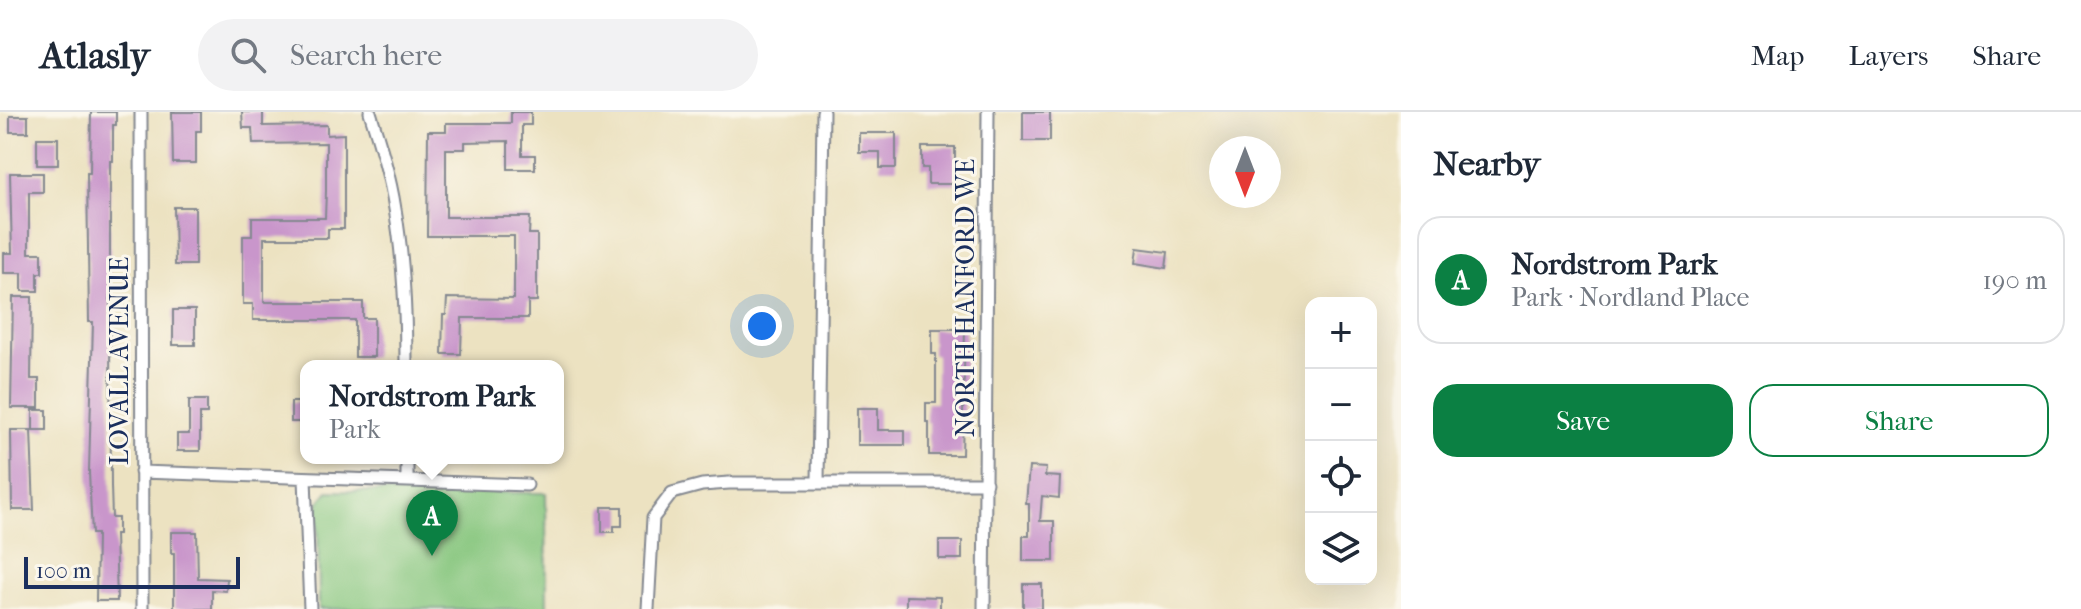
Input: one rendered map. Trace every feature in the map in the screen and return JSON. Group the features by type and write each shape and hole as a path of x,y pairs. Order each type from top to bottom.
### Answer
{"street":[{"name":"LOVALL AVENUE","path":"141,112 142,609"},
{"path":"370,112 387,169 402,254 406,360"},
{"path":"818,482 823,112"},
{"name":"NORTH HANFORD WE","path":"984,609 988,112"},
{"path":"407,464 407,480"},
{"path":"141,472 527,485"},
{"path":"305,478 310,609"},
{"path":"648,609 653,518 672,493 702,485 986,483"}],"green space":[{"path":"328,491 546,493 547,609 319,609 318,503"}],"building":[{"path":"91,112 116,112 113,161 110,161 110,340 112,518 118,518 118,534 115,534 117,601 96,601 97,534 92,534 89,472 93,322 89,322 87,173 90,173"},
{"path":"172,112 201,112 201,131 196,131 196,163 173,163"},
{"path":"242,112 263,112 263,126 327,125 327,135 344,134 344,229 328,229 328,238 264,238 264,302 363,302 363,318 374,318 374,357 355,357 355,320 253,320 253,304 243,304 243,236 252,236 252,218 325,218 326,143 253,144 252,128 243,128"},
{"path":"511,112 531,112 531,125 522,125 522,155 535,155 535,169 508,169 508,141 465,142 465,149 446,149 446,217 530,217 529,234 537,234 537,301 528,301 528,318 462,318 461,354 442,354 443,315 446,315 447,298 514,299 514,236 427,236 428,131 446,131 446,123 511,123"},
{"path":"1023,112 1050,112 1050,141 1023,141"},
{"path":"10,116 28,116 28,132 10,132"},
{"path":"859,133 896,133 896,168 880,168 880,152 859,152"},
{"path":"37,138 58,138 58,165 37,165"},
{"path":"922,147 955,147 955,184 928,184 928,168 922,168"},
{"path":"10,173 43,173 43,192 29,192 29,253 42,253 38,291 22,291 22,273 4,273 4,253 12,253"},
{"path":"174,207 195,207 195,265 175,265"},
{"path":"1137,248 1168,252 1166,268 1135,263"},
{"path":"13,297 32,297 31,379 39,379 39,408 11,408"},
{"path":"173,310 195,310 195,345 173,345"},
{"path":"932,329 965,329 962,455 929,455 926,403 936,403 936,354 932,354"},
{"path":"189,400 207,400 207,414 200,414 200,451 177,451 177,434 189,434"},
{"path":"291,402 300,402 300,422 291,422"},
{"path":"857,408 878,408 878,430 905,430 905,445 857,445"},
{"path":"33,410 47,410 47,430 33,430"},
{"path":"11,430 31,430 34,510 12,510"},
{"path":"1029,467 1046,468 1045,476 1060,477 1059,498 1042,496 1040,521 1054,521 1054,561 1023,561 1023,536 1029,536 1029,504 1026,504"},
{"path":"602,507 622,507 622,526 614,526 614,532 602,532"},
{"path":"171,532 197,532 198,578 227,579 226,591 212,590 212,609 174,609"},
{"path":"939,541 962,541 962,559 939,559"},
{"path":"1023,584 1042,584 1042,609 1023,609"},
{"path":"906,596 940,597 940,609 906,609"}],"place":[{"name":"Nordstrom Park","path":"432,556"}]}
